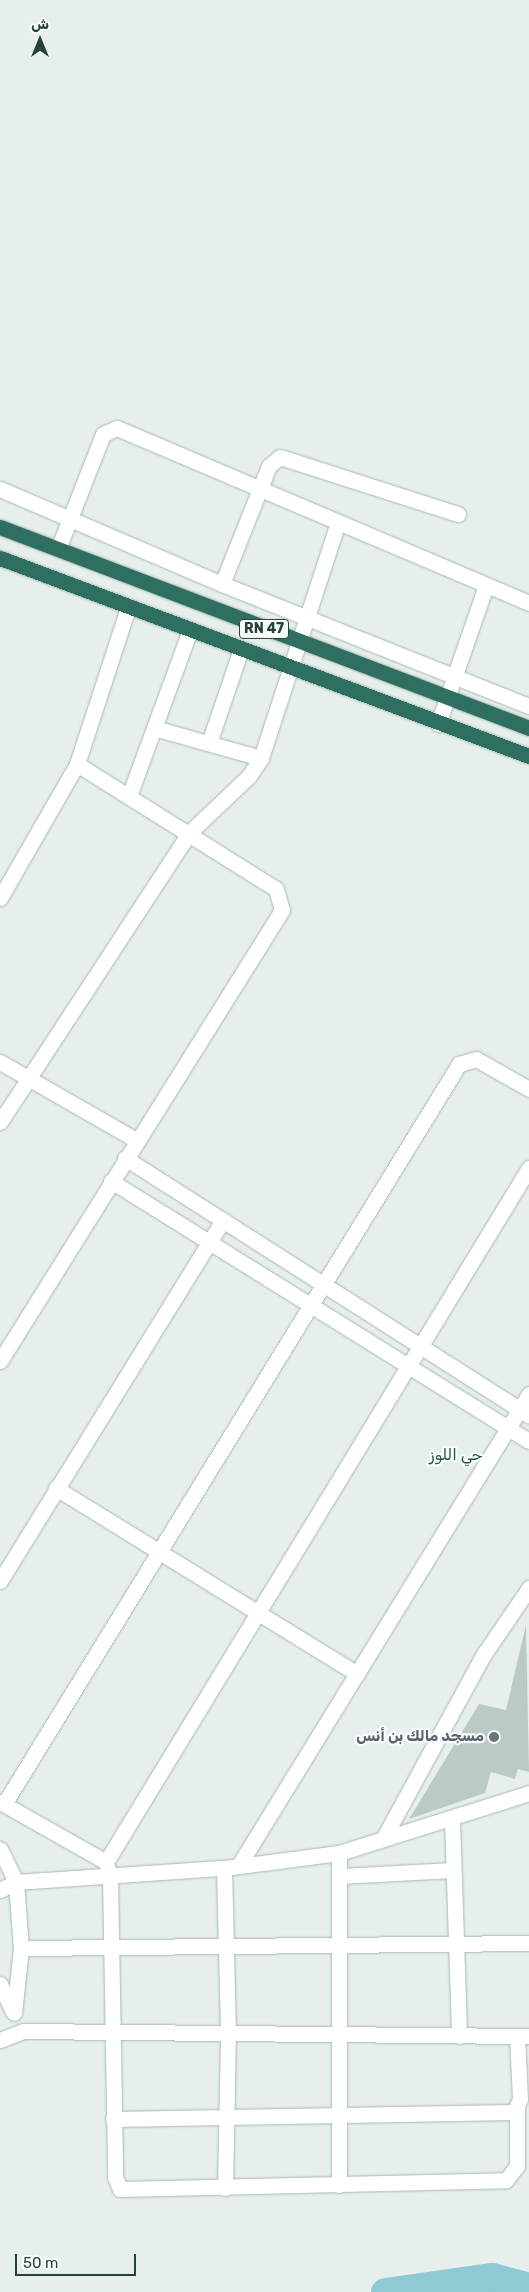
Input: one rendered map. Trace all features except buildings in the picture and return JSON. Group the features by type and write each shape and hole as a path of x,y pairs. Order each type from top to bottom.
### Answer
{"highway":[{"name":"RN 47","path":"0,527 298,642 529,728"},
{"name":"RN 47","path":"0,558 128,608 529,756"}],"street":[{"path":"58,550 72,518 102,434 117,428 529,603"},
{"path":"222,584 274,459 293,457 458,514"},
{"path":"0,489 72,518 222,584 529,706"},
{"path":"0,1122 27,1078 190,832 261,758 338,522"},
{"path":"438,724 452,677 486,585"},
{"path":"0,898 77,764 128,608"},
{"path":"129,796 190,630"},
{"path":"209,744 242,649"},
{"path":"154,728 261,758"},
{"path":"0,1361 136,1140 282,910 276,889 190,832 77,764"},
{"path":"108,1870 2,1803 459,1064 476,1059 529,1089"},
{"path":"0,1062 136,1140"},
{"path":"125,1158 524,1412"},
{"path":"0,2040 23,2031 114,2032 228,2034 341,2031 459,2036 523,2036 517,2110 517,2166 506,2180 120,2189 115,2177 113,2118 114,2032 108,1870 259,1609 405,1366 529,1168"},
{"path":"111,1181 310,1307 508,1430 529,1441"},
{"path":"0,1581 56,1488 210,1244 223,1220"},
{"path":"224,2188 228,2034 226,1947 232,1867 316,1734 357,1674 508,1430 524,1412 529,1394"},
{"path":"56,1488 259,1609 357,1674"},
{"path":"383,1839 484,1654 529,1588"},
{"path":"0,1890 16,1882 108,1870 232,1867 339,1853 452,1820 529,1793"},
{"path":"452,1820 459,2036"},
{"path":"0,1849 16,1882 21,1948 14,2013"},
{"path":"339,1853 341,2031 339,2185"},
{"path":"340,1876 453,1870"},
{"path":"21,1948 111,1950 529,1943"},
{"path":"0,1984 23,2031"},
{"path":"113,2118 517,2110"}],"waterway":[{"path":"385,2292 492,2277 529,2287"}],"place":[{"name":"مسجد مالك بن أنس","path":"494,1737"}],"district":[{"name":"حي اللوز","path":"456,1455"}]}
